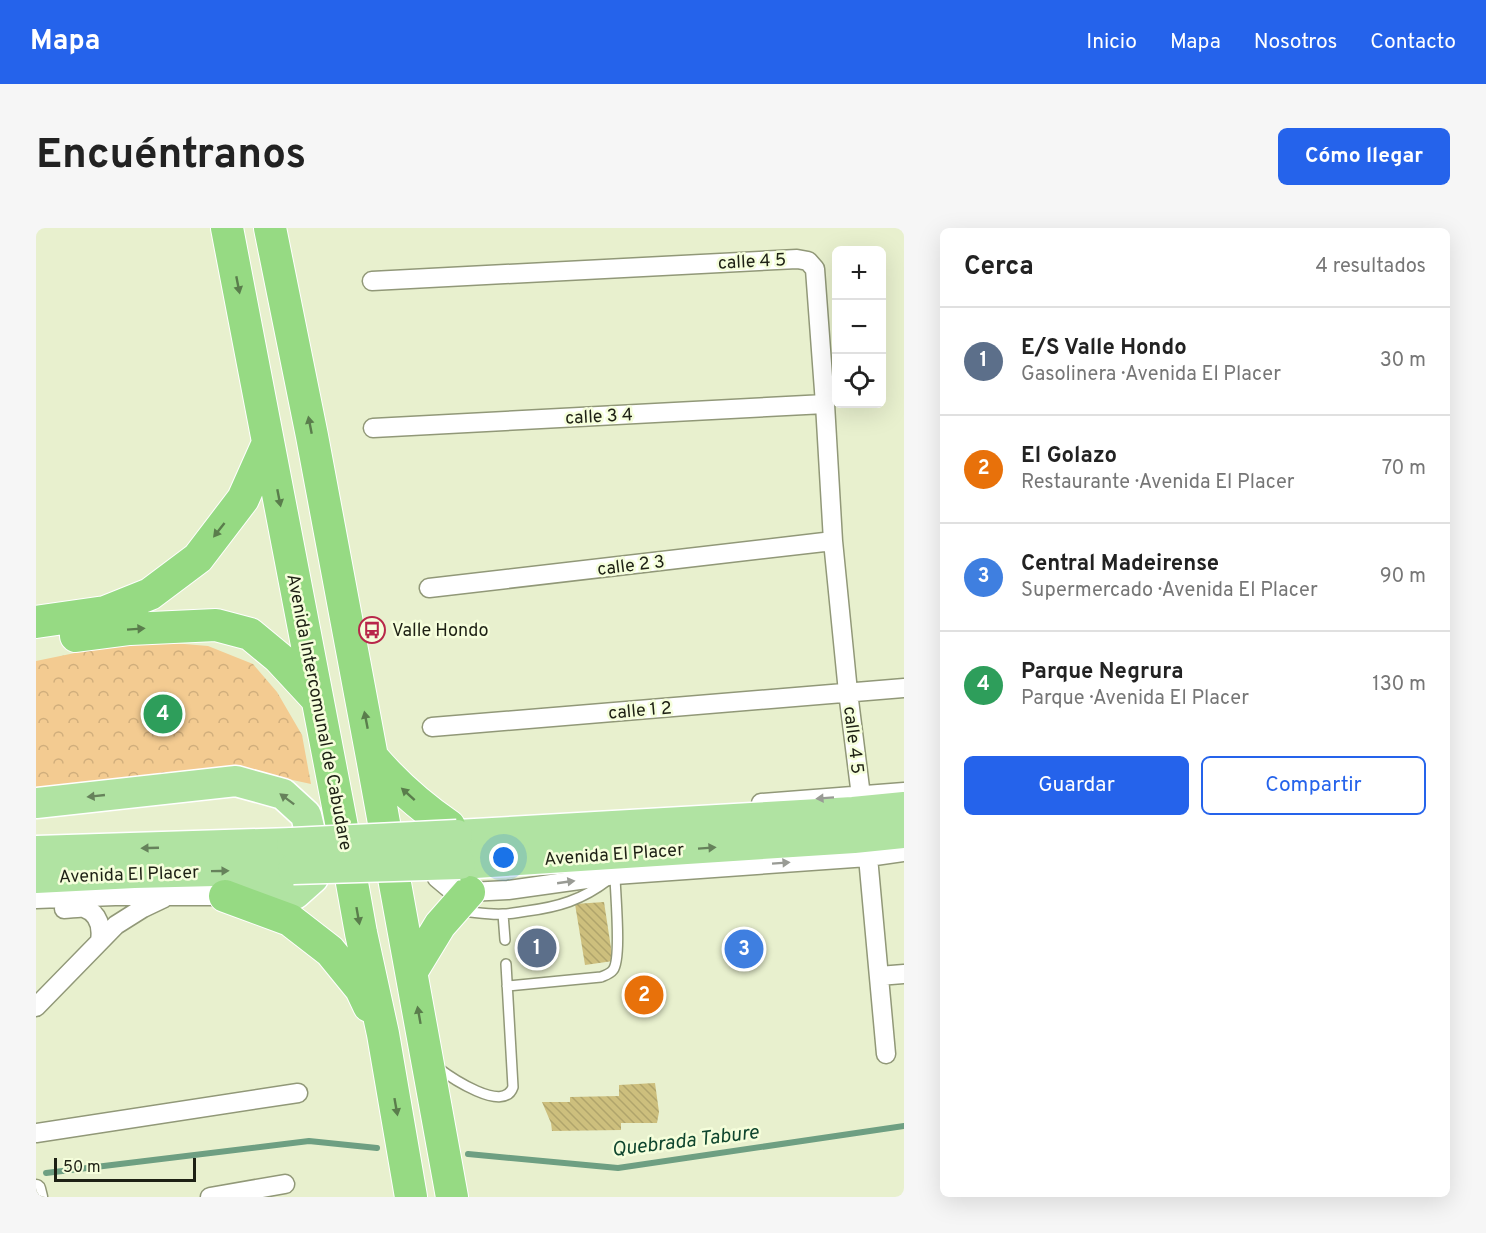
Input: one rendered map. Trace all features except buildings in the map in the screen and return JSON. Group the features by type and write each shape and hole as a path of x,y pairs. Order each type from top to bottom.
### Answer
{"highway":[{"name":"Avenida Intercomunal de Cabudare","path":"227,228 361,933 383,1034 411,1197"},
{"path":"271,229 312,436 452,1197"},
{"path":"36,622 105,612 150,594 198,558 243,499 268,443"},
{"path":"36,642 130,629 216,625 250,634 279,658 317,699"},
{"path":"372,757 410,797 457,865 440,925 412,971"},
{"path":"225,896 290,920 330,951 361,989 383,1034"}],"main road":[{"path":"36,802 236,782 283,794 306,815 315,853 313,878 295,894 268,900 225,896"},
{"name":"Avenida El Placer","path":"457,865 904,807"},
{"name":"Avenida El Placer","path":"36,851 293,856 457,865 904,833"},
{"name":"Avenida El Placer","path":"36,878 134,873 293,856"}],"street":[{"name":"calle 4 5","path":"372,281 797,259 808,261 815,269 833,542 861,796"},
{"name":"calle 3 4","path":"373,428 825,404"},
{"name":"calle 2 3","path":"429,588 833,542"},
{"name":"calle 1 2","path":"432,727 904,688"},
{"path":"457,865 861,796 904,792"},
{"path":"457,865 508,890 615,875 868,857 904,852"},
{"path":"868,857 886,1054"},
{"path":"36,1007 116,925 168,896"},
{"path":"36,899 225,896"},
{"path":"36,905 56,909 84,908 94,914 100,924 102,933 100,941"},
{"path":"879,976 904,974"},
{"path":"36,1132 298,1094"},
{"path":"210,1197 285,1184"},
{"path":"36,1189 38,1197"}],"lane":[{"path":"457,865 503,914 505,939"},
{"path":"503,914 548,909 570,903 594,891 615,875"},
{"path":"507,986 601,977 614,969 618,947 615,875"},
{"path":"427,1059 439,1069 476,1091 491,1096 509,1095 513,1088 506,964"}],"green space":[{"path":"138,640 208,646 253,664 277,692 302,735 311,784 265,774 36,793 36,661"}],"waterway":[{"name":"Quebrada Tabure","path":"468,1154 618,1168 904,1126"},
{"name":"Quebrada Tabure","path":"46,1173 309,1141 377,1148"}],"place":[{"name":"Valle Hondo","path":"372,630"},
{"name":"Parque Negrura","path":"163,714"},
{"name":"E/S Valle Hondo","path":"537,948"},
{"name":"Central Madeirense","path":"744,949"},
{"name":"El Golazo","path":"644,995"}]}
